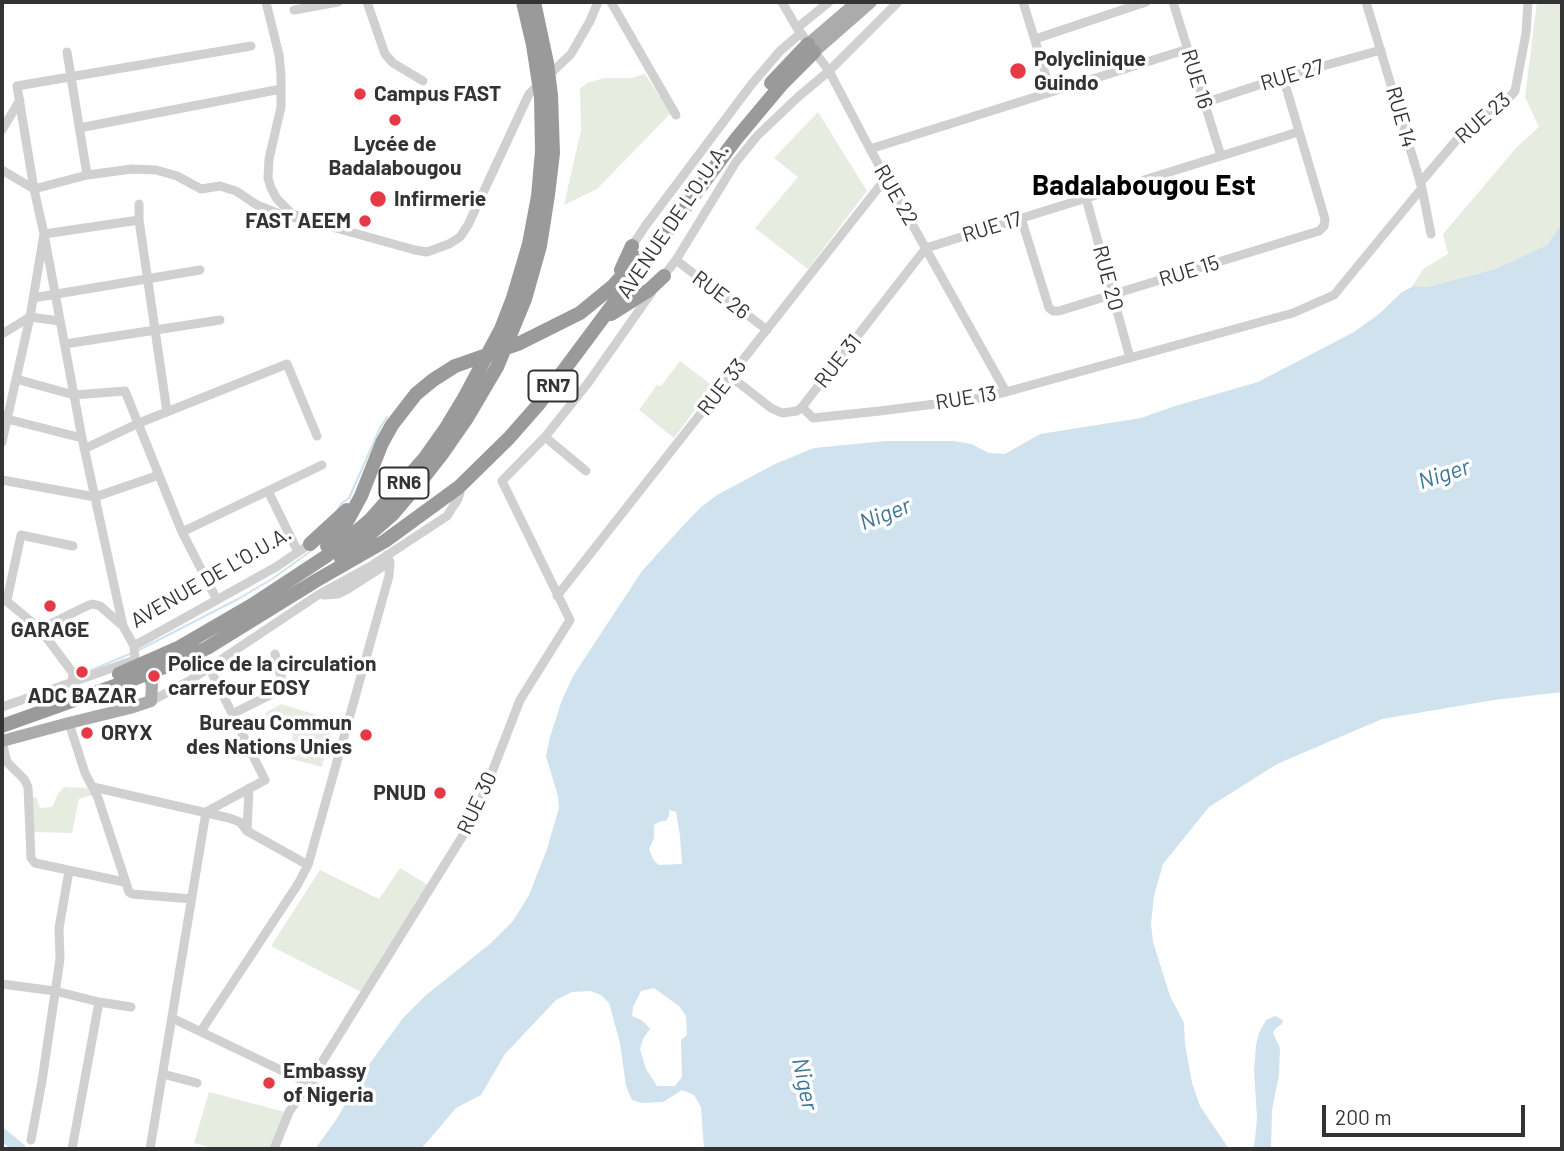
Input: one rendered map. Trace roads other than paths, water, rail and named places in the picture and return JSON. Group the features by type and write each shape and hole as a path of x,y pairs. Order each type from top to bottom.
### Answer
{"highway":[{"path":"523,2 533,45 542,66"},
{"path":"534,2 544,43 542,66 546,96"},
{"name":"RN7","path":"302,572 341,531 360,496 391,425 416,394 455,366 518,344 562,323 580,313 613,286 643,253 746,112 805,39"},
{"name":"RN7","path":"318,588 458,487 509,439 604,318 736,139 782,84 805,39"},
{"name":"RN6","path":"318,588 392,515 421,481 467,418 498,367 516,325 540,246 553,153 546,96"},
{"name":"RN6","path":"302,572 325,557 371,519 408,478 446,428 480,371 513,298 529,244 538,196 546,96"},
{"path":"613,286 632,246"},
{"path":"604,318 649,290 664,276"},
{"path":"304,548 360,496"},
{"name":"AVENUE DE L'O.U.A.","path":"2,726 178,648 302,572"},
{"name":"AVENUE DE L'O.U.A.","path":"2,716 138,667 182,660 318,588"}],"main road":[{"name":"AVENUE DE L'O.U.A.","path":"805,39 857,2"},
{"name":"AVENUE DE L'O.U.A.","path":"805,39 871,2"},
{"path":"138,667 152,685 151,701"},
{"name":"AVENUE DE L'O.U.A.","path":"2,741 151,701"}],"street":[{"path":"266,2 279,55 281,89 281,107 269,159 268,178 283,206 307,220"},
{"path":"294,9 338,2"},
{"path":"367,2 384,54 424,81"},
{"path":"2,170 34,189 87,175 132,169 156,170 177,176 201,188 220,186 236,191 277,214 427,252 460,237 479,205 529,94 571,54 598,2"},
{"path":"611,2 676,115"},
{"name":"RUE 22","path":"782,2 829,71 1006,392"},
{"name":"AVENUE DE L'O.U.A.","path":"632,246 751,85 780,51 805,39 829,2"},
{"name":"AVENUE DE L'O.U.A.","path":"502,481 545,437 590,380 676,260 736,162 757,136 829,71 898,2"},
{"path":"1023,2 1051,92"},
{"path":"1035,39 1146,2"},
{"name":"RUE 16","path":"1173,2 1221,156"},
{"name":"RUE 14","path":"1366,2 1421,186 1431,234"},
{"name":"RUE 23","path":"1130,358 1293,313 1334,295 1460,136 1474,121 1509,98 1515,91 1526,33 1528,2"},
{"path":"138,667 134,646 123,626 84,449 17,86 251,46"},
{"path":"870,149 1188,49"},
{"name":"RUE 27","path":"1204,103 1381,50"},
{"path":"67,52 87,175"},
{"path":"1283,78 1298,132"},
{"path":"79,128 281,89"},
{"path":"2,130 20,100"},
{"name":"RUE 17","path":"926,248 1298,132"},
{"name":"RUE 15","path":"1021,218 1049,308 1059,312 1114,295 1319,231 1324,226 1325,219 1298,132"},
{"name":"RUE 33","path":"557,596 886,178"},
{"name":"RUE 20","path":"1086,198 1130,358"},
{"path":"139,204 139,220 167,412"},
{"path":"44,234 139,220"},
{"path":"2,442 30,317 44,234"},
{"name":"RUE 31","path":"730,376 771,408 782,413 797,411 926,248"},
{"name":"RUE 26","path":"676,260 767,330"},
{"path":"33,298 200,270"},
{"path":"2,334 30,317 60,321"},
{"path":"65,344 220,320"},
{"name":"RUE 13","path":"802,407 813,418 974,399 1130,358"},
{"path":"84,449 139,423 287,364 317,436"},
{"path":"16,379 74,395 125,391 182,532 217,600"},
{"path":"7,419 82,438"},
{"path":"545,437 586,471"},
{"path":"182,532 322,466"},
{"path":"2,480 95,498 159,475"},
{"name":"RUE 30","path":"274,1149 289,1112 475,816 520,699 570,620 502,481"},
{"name":"AVENUE DE L'O.U.A.","path":"151,701 209,667 318,588 389,558 447,516 458,499 458,487"},
{"path":"268,491 304,548"},
{"path":"72,682 73,673 40,629 4,599 21,535 73,546"},
{"name":"AVENUE DE L'O.U.A.","path":"134,646 276,567 304,548"},
{"path":"201,1031 309,865 389,576 389,558"},
{"path":"40,629 93,604 100,606 123,626"},
{"path":"232,714 284,688 275,654"},
{"name":"AVENUE DE L'O.U.A.","path":"2,706 72,682 138,667"},
{"path":"206,812 265,779 209,667"},
{"path":"69,723 129,892 192,899"},
{"path":"2,741 8,762 24,779 28,788 31,858 35,863 124,882"},
{"path":"93,787 229,818 240,822 247,831 309,865"},
{"path":"247,831 249,788"},
{"path":"150,1149 206,812"},
{"path":"31,1140 60,959 59,928 69,871"},
{"path":"2,984 55,991 131,1007"},
{"path":"72,1149 99,1002"},
{"path":"172,1017 337,1097"},
{"path":"163,1074 197,1083"}],"water":[{"name":"Niger","path":"1562,223 1562,692 1494,700 1382,719 1277,764 1209,807 1163,864 1154,896 1151,923 1153,942 1170,996 1184,1023 1192,1083 1200,1106 1229,1149 704,1149 701,1107 694,1095 682,1090 663,1102 642,1103 632,1100 626,1086 620,1043 609,1003 601,995 590,991 572,992 556,1000 505,1054 481,1095 456,1108 421,1149 315,1149 336,1120 365,1070 403,1018 425,996 491,943 513,921 529,895 559,808 546,756 562,700 573,676 642,571 700,508 717,495 775,464 814,448 886,441 954,441 971,444 989,453 1005,454 1040,434 1141,418 1258,382 1354,332 1379,314 1402,292 1412,287 1428,287 1495,269 1547,245","holes":["669,810 676,812 682,864 659,865 654,861 649,849 654,838 654,825 666,821","654,988 679,1006 686,1016 687,1035 681,1040 682,1077 675,1086 657,1086 646,1069 640,1049 650,1029 643,1021 632,1016 633,1007 641,991"]},
{"path":"1275,1016 1283,1020 1273,1033 1280,1048 1279,1075 1272,1110 1271,1149 1253,1149 1257,1118 1254,1070 1256,1045 1266,1020"}],"waterway":[{"path":"338,509 349,498 387,417"},
{"path":"137,651 238,599 311,551"},
{"path":"75,677 132,653"},
{"path":"2,1134 20,1149"}],"place":[{"name":"Polyclinique Guindo","path":"1018,71"},
{"name":"Campus FAST","path":"360,94"},
{"name":"Lycée de Badalabougou","path":"395,120"},
{"name":"Infirmerie","path":"378,199"},
{"name":"FAST AEEM","path":"365,221"},
{"name":"GARAGE","path":"50,606"},
{"name":"ADC BAZAR","path":"82,672"},
{"name":"Police de la circulation carrefour EOSY","path":"154,676"},
{"name":"ORYX","path":"87,733"},
{"name":"Bureau Commun des Nations Unies","path":"366,735"},
{"name":"PNUD","path":"440,793"},
{"name":"Embassy of Nigeria","path":"269,1083"}],"district":[{"name":"Badalabougou Est","path":"1144,186"}]}
